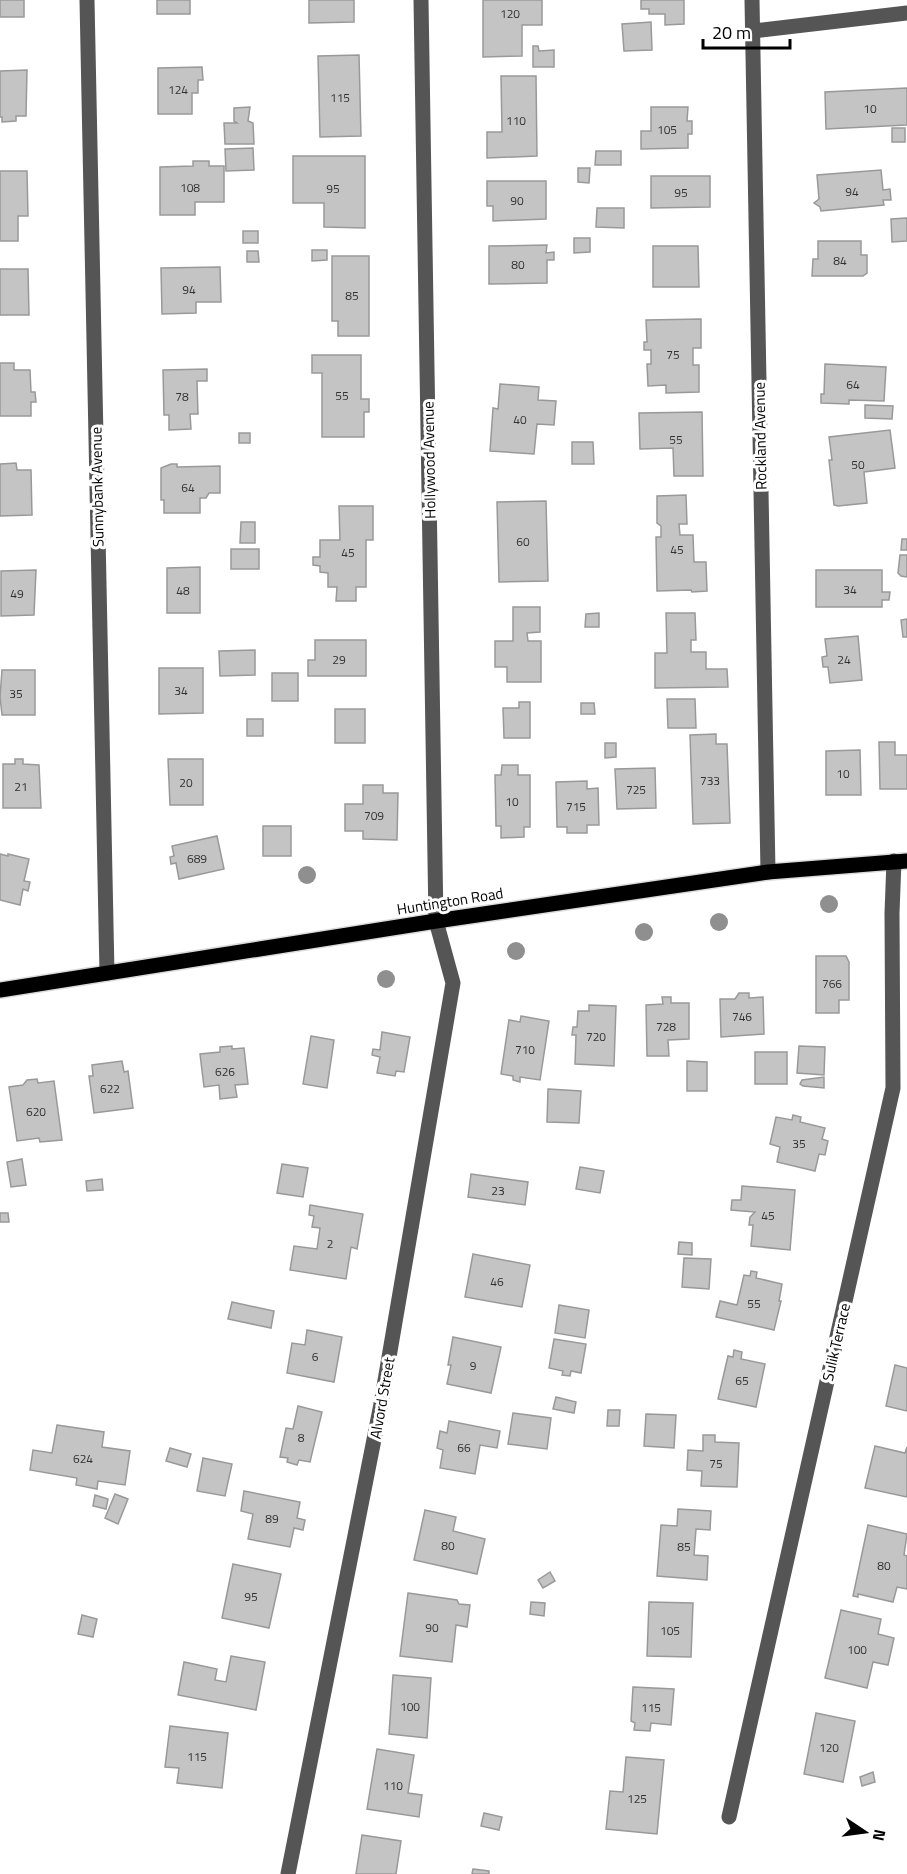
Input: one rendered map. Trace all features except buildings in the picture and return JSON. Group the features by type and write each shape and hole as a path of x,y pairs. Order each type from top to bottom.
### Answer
{"main road":[{"name":"Huntington Road","path":"0,990 436,921 768,872 901,861"}],"street":[{"name":"Sunnybank Avenue","path":"87,0 107,974"},
{"name":"Hollywood Avenue","path":"422,0 436,921"},
{"name":"Rockland Avenue","path":"753,0 768,872"},
{"path":"753,31 907,13"},
{"name":"Sulik Terrace","path":"729,1817 893,1088 892,913 901,861"},
{"name":"Alvord Street","path":"288,1874 381,1404 453,982 436,921"}]}
